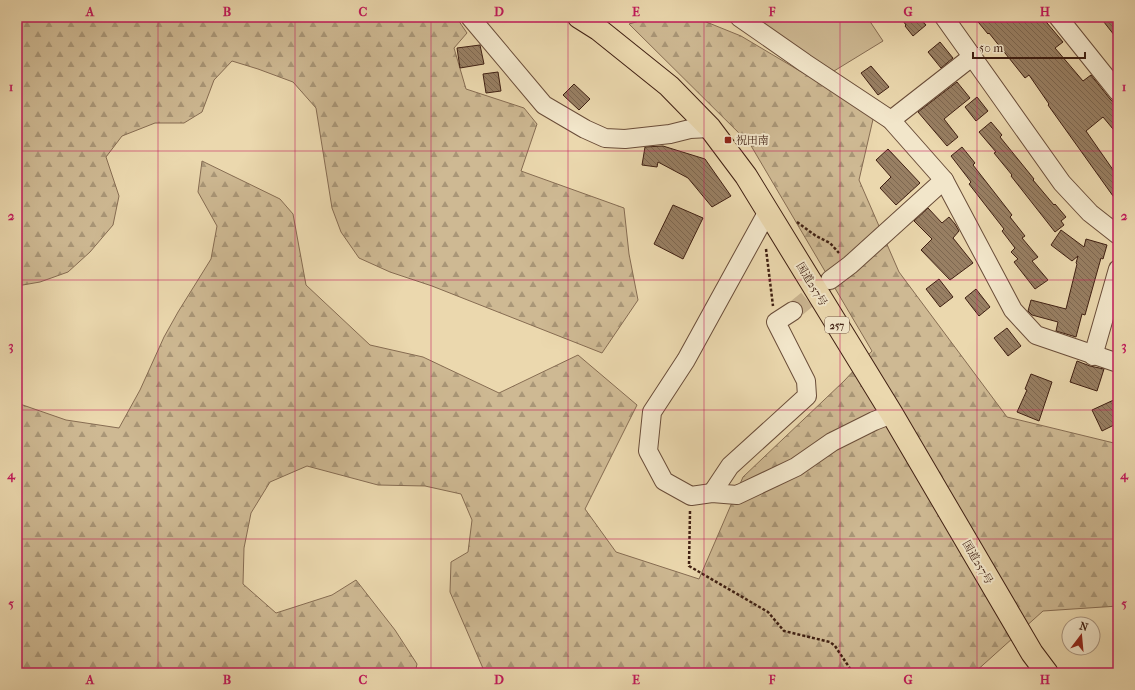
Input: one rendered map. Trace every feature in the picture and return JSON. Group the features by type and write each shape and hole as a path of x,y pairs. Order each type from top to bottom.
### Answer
{"highway":[{"name":"国道257号","path":"579,17 598,29 669,86 710,128 746,176 765,217 892,414 1032,653 1047,673"}],"street":[{"path":"470,17 544,105 605,138 625,139 710,128"},
{"path":"739,17 891,120 944,180 1013,310 1036,335 1093,356 1118,363"},
{"path":"944,17 1062,182 1090,213 1118,235"},
{"path":"1058,17 1118,92"},
{"path":"891,120 973,56"},
{"path":"830,280 850,265 944,180"},
{"path":"765,217 686,360 652,412 648,452 664,481 691,496 712,493 737,495 796,467 832,442 874,421 892,414"},
{"path":"1093,356 1118,269"},
{"path":"712,493 730,466 807,396 806,381 776,322 793,311"}],"path":[{"path":"765,217 776,322"},
{"path":"793,220 816,236 830,243 850,265"},
{"path":"691,496 689,566 768,612 784,631 830,642 835,646 853,673"}],"green space":[{"path":"17,17 456,17 467,33 454,48 466,89 524,108 537,124 521,171 624,208 629,254 638,300 602,353 432,286 390,272 359,258 341,232 332,208 316,108 293,82 232,61 214,80 202,112 184,123 155,123 122,136 106,157 119,196 113,225 90,252 68,272 40,282 17,286"},
{"path":"653,17 694,17 741,36 874,115 859,180 899,272 1007,417 1118,444 1118,606 1043,611 974,673 485,673 450,592 451,562 468,552 472,520 461,494 425,486 378,485 307,466 270,482 251,513 244,548 243,584 276,613 332,595 356,580 395,630 417,664 415,673 17,673 17,403 66,420 119,428 140,390 164,337 211,259 217,226 198,192 202,161 280,199 293,214 306,285 370,345 423,357 499,393 578,355 637,405 585,509 616,552 699,579 743,477 844,381 872,351 750,144 629,24"},
{"path":"731,17 867,17 883,41 834,71"}],"building":[{"path":"900,17 919,17 926,25 913,36"},
{"path":"974,17 1042,17 1063,42 1055,48 1083,81 1091,75 1110,99 1118,106 1118,135 1103,117 1086,131 1118,177 1118,203 1048,105 1049,104 1029,75 1025,78 989,33 988,34"},
{"path":"1100,17 1118,17 1118,40"},
{"path":"940,42 953,58 941,68 928,52"},
{"path":"480,45 484,64 460,68 457,48"},
{"path":"871,66 889,87 878,95 861,73"},
{"path":"498,72 501,91 486,93 483,74"},
{"path":"957,82 970,98 944,119 958,137 947,146 918,112"},
{"path":"574,84 590,99 579,110 563,95"},
{"path":"977,97 988,111 976,121 965,107"},
{"path":"991,122 1002,135 1000,137 1034,179 1033,180 1066,217 1061,221 1064,225 1055,232 994,153 996,152 979,132"},
{"path":"663,146 705,159 731,196 712,207 688,178 658,162 657,167 642,165 645,147"},
{"path":"962,147 975,163 973,165 1012,215 1010,217 1025,236 1022,238 1038,257 1032,261 1048,280 1035,289 1014,262 1018,259 1011,252 1015,248 1002,231 1004,229 969,184 971,182 951,156"},
{"path":"888,149 920,183 896,205 880,188 891,177 876,160"},
{"path":"673,205 703,218 683,259 654,244"},
{"path":"928,208 942,223 949,217 955,224 959,231 953,238 973,263 950,280 921,250 932,239 914,221"},
{"path":"1061,230 1084,247 1086,239 1107,245 1103,259 1101,258 1085,315 1082,314 1076,337 1056,331 1058,322 1032,315 1028,311 1031,300 1066,309 1078,256 1072,261 1051,245"},
{"path":"939,279 953,297 940,307 926,289"},
{"path":"976,289 990,307 979,316 965,298"},
{"path":"1007,328 1021,346 1008,356 994,338"},
{"path":"1077,361 1104,369 1097,391 1070,382"},
{"path":"1031,374 1052,382 1039,421 1017,412 1027,390 1025,389"},
{"path":"1118,398 1118,423 1102,431 1092,410"}],"tunnel":[{"path":"793,311 826,284"}],"place":[{"name":"祝田南","path":"728,140"}]}
